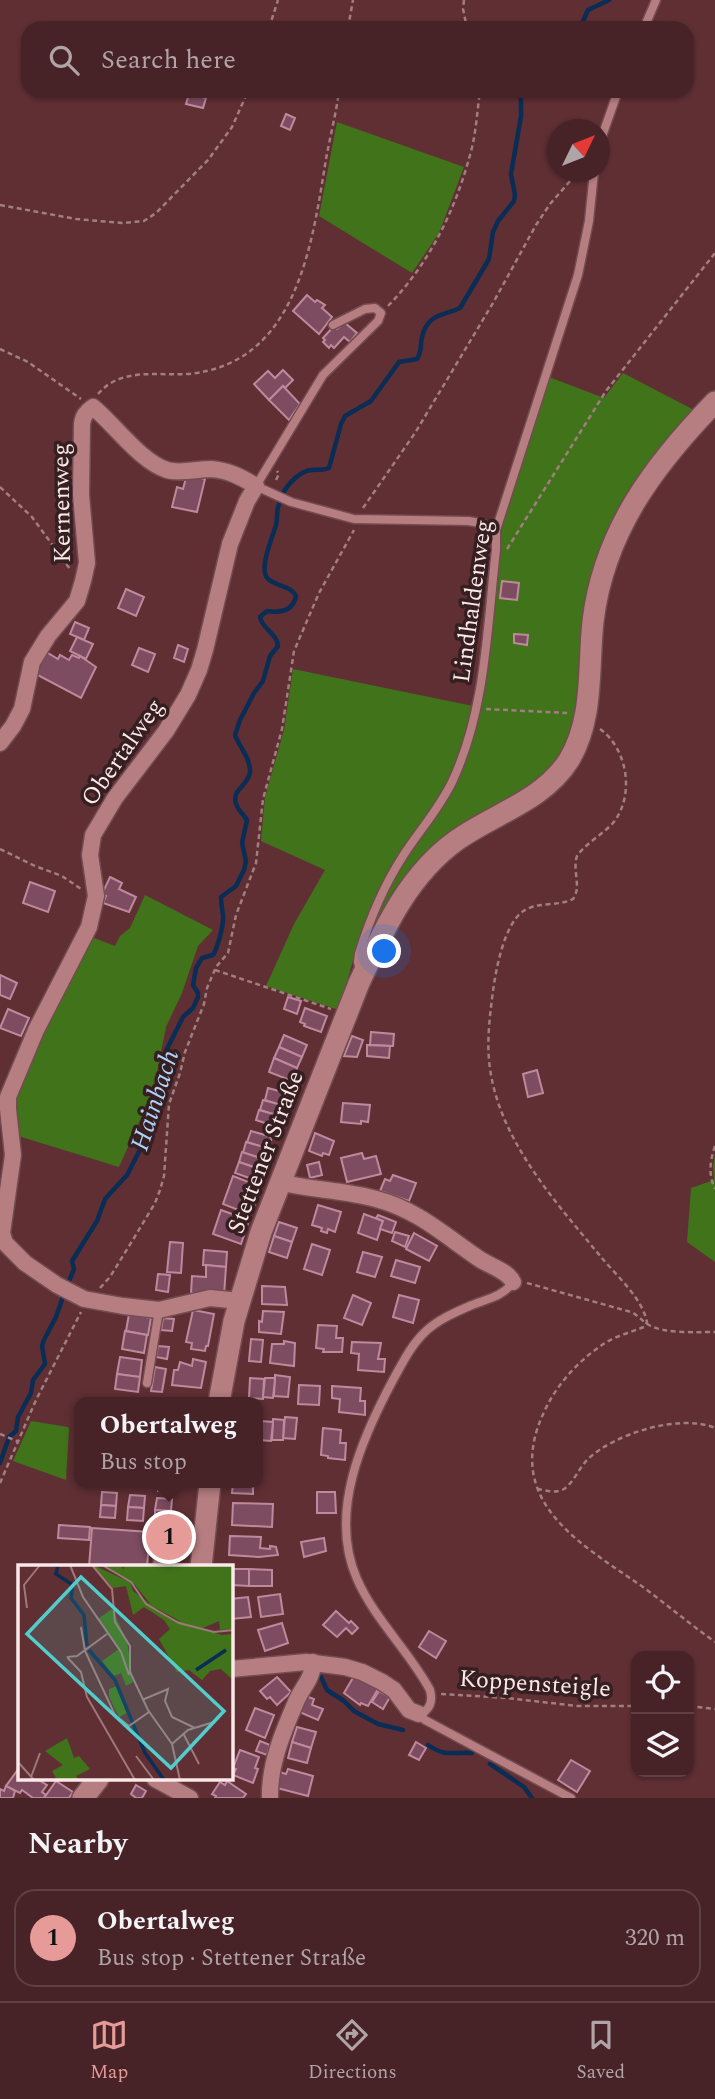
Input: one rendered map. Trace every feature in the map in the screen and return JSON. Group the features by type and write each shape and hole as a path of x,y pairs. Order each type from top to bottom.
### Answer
{"main road":[{"name":"Stettener Straße","path":"220,1397 240,1301 261,1232 362,976 389,923 420,874 463,836 530,798 555,778 572,754 584,723 594,612 612,546 628,512 653,474 715,402"},
{"path":"201,1565 209,1488"},
{"path":"83,1798 97,1780"}],"street":[{"path":"93,407 160,467 176,471 224,471 256,486"},
{"name":"Kernenweg","path":"0,743 22,709 32,662 48,636 75,605 82,587 87,563 81,495 82,424 85,414 93,407"},
{"name":"Obertalweg","path":"240,1301 210,1298 159,1310 89,1301 57,1285 20,1259 2,1237 13,1155 8,1097 32,1040 84,940 93,914 96,896 90,855 91,841 122,787 166,732 194,683 205,650 230,544 256,486"},
{"path":"279,1182 369,1197 393,1204 432,1224 480,1260 509,1276 513,1282"},
{"path":"233,1669 313,1662 338,1665 373,1677 394,1690 412,1712 419,1714"},
{"path":"270,1798 275,1759 297,1700 313,1675 313,1662"},
{"path":"157,1780 190,1798"}],"lane":[{"path":"647,21 656,0"},
{"path":"608,119 616,98"},
{"name":"Lindhaldenweg","path":"362,976 358,958 381,892 450,786 469,738 476,708 496,530 578,275 589,221 593,182"},
{"path":"333,324 368,308 375,308 381,313"},
{"name":"Obertalweg","path":"256,486 323,375 378,321 381,313"},
{"path":"256,486 302,506 359,520 468,521 496,530"},
{"path":"513,1282 502,1293 438,1322 413,1345 372,1422 356,1467 348,1495 346,1536 357,1580 431,1693 428,1708 419,1714 428,1723 570,1798"},
{"path":"147,1383 159,1310"},
{"path":"157,1565 163,1538 204,1539"}],"path":[{"path":"272,21 278,0"},
{"path":"347,0 352,1 349,21"},
{"path":"464,0 466,21"},
{"path":"0,205 76,219 122,223 144,221 156,213 208,160 232,127 245,98"},
{"path":"0,349 27,362 93,407 98,394 117,379 134,375 187,374 215,368 248,353 269,335 290,298 309,249 338,98"},
{"path":"381,313 418,269 443,230 471,152 479,98"},
{"path":"0,1483 47,1376 89,1301 110,1277 160,1190 164,1177 168,1107 207,990 215,970 228,954 236,915 256,863 263,799 282,729 294,650 319,593 359,520 359,515 410,439 493,303 536,225 570,182"},
{"path":"493,573 606,391 715,253"},
{"path":"0,487 32,517 82,587"},
{"path":"476,708 568,713 574,720 605,733 617,751 626,778 624,800 614,821 577,856 575,864 578,891 573,900 527,909 511,927 494,984 489,1060 502,1113 524,1155 567,1216 633,1295 646,1317 647,1324"},
{"path":"0,849 70,880 83,892 93,914"},
{"path":"215,970 348,1015"},
{"path":"715,1146 711,1179 715,1189"},
{"path":"513,1282 528,1283 631,1312 647,1324 679,1332 715,1332"},
{"path":"647,1324 604,1343 568,1375 553,1395 538,1424 531,1454 532,1473 537,1489 549,1510 586,1547 715,1642"},
{"path":"537,1489 555,1491 564,1488 597,1451 634,1433 690,1423 715,1428"},
{"path":"2,1435 19,1442"},
{"name":"Koppensteigle","path":"431,1693 577,1706 631,1706"},
{"path":"694,1707 715,1709"}],"green space":[{"path":"337,122 464,167 439,233 412,273 319,216"},
{"path":"623,373 696,411 627,498 568,746 543,779 484,813 363,952 387,888 471,742 502,527 549,377 604,398"},
{"path":"293,669 473,706 466,735 444,791 378,890 354,957 339,1010 266,986 294,924 325,870 261,841 265,797 284,730"},
{"path":"145,895 213,930 198,946 182,993 166,1027 156,1077 145,1109 119,1167 15,1135 11,1098 89,936 115,946 120,936 130,928"},
{"path":"715,1154 715,1262 687,1242 691,1188 714,1180"},
{"path":"31,1421 68,1427 66,1480 13,1461"}],"building":[{"path":"188,98 206,98 203,108 186,104"},
{"path":"286,114 295,118 290,130 281,126"},
{"path":"307,295 315,302 317,300 325,305 322,308 332,317 319,334 293,311"},
{"path":"345,323 357,333 350,342 344,337 334,348 331,345 329,348 323,338 334,326 337,329"},
{"path":"283,370 293,380 269,400 254,384 268,371 275,378"},
{"path":"283,386 300,404 289,420 269,400"},
{"path":"187,474 205,479 197,512 172,507 177,487 183,489"},
{"path":"502,581 519,583 517,600 500,598"},
{"path":"126,589 144,597 136,616 118,608"},
{"path":"75,622 89,628 84,640 70,634"},
{"path":"514,634 528,635 527,645 514,643"},
{"path":"77,637 93,644 86,659 70,651"},
{"path":"178,645 188,649 184,662 174,658"},
{"path":"139,648 155,654 148,672 132,665"},
{"path":"43,650 58,659 60,655 69,660 72,655 79,658 80,656 96,667 81,698 32,672"},
{"path":"110,877 122,883 119,889 136,897 129,912 103,903 106,896 102,894"},
{"path":"30,882 55,891 48,912 23,903"},
{"path":"0,975 17,983 10,999 0,995"},
{"path":"288,997 301,1001 297,1014 284,1009"},
{"path":"305,1008 327,1016 321,1032 300,1022"},
{"path":"8,1009 29,1018 21,1036 0,1028"},
{"path":"371,1032 394,1034 393,1046 370,1045"},
{"path":"284,1035 307,1045 302,1057 279,1047"},
{"path":"352,1036 363,1040 357,1057 344,1056"},
{"path":"367,1045 390,1046 389,1058 367,1056"},
{"path":"279,1047 302,1057 297,1068 274,1058"},
{"path":"274,1058 297,1068 292,1081 269,1072"},
{"path":"537,1070 543,1093 528,1097 523,1074"},
{"path":"268,1088 290,1094 286,1107 265,1100"},
{"path":"263,1100 285,1106 282,1117 260,1110"},
{"path":"343,1103 370,1105 368,1122 341,1122"},
{"path":"259,1110 280,1116 277,1127 256,1120"},
{"path":"251,1131 272,1137 269,1149 247,1142"},
{"path":"315,1133 334,1141 329,1155 323,1153 322,1156 309,1151"},
{"path":"246,1142 267,1148 264,1159 243,1153"},
{"path":"242,1152 263,1159 260,1169 239,1162"},
{"path":"362,1153 364,1159 376,1156 381,1174 347,1182 341,1158"},
{"path":"239,1162 259,1169 255,1180 235,1173"},
{"path":"319,1162 322,1175 310,1178 307,1165"},
{"path":"393,1175 416,1183 409,1201 380,1191 385,1179 390,1181"},
{"path":"233,1176 261,1187 251,1215 223,1204"},
{"path":"318,1205 341,1212 335,1232 328,1229 327,1233 312,1225"},
{"path":"221,1210 249,1220 241,1244 213,1234"},
{"path":"364,1214 383,1221 377,1240 358,1233"},
{"path":"378,1215 396,1222 392,1233 380,1229 383,1221 376,1218"},
{"path":"279,1222 297,1228 292,1242 274,1236"},
{"path":"395,1232 409,1236 405,1247 392,1241"},
{"path":"414,1233 437,1246 429,1261 406,1249"},
{"path":"274,1236 292,1242 287,1258 269,1252"},
{"path":"170,1242 183,1243 181,1273 167,1272"},
{"path":"312,1244 330,1250 322,1275 304,1269"},
{"path":"204,1250 227,1252 226,1267 203,1265"},
{"path":"363,1252 382,1257 375,1277 357,1272"},
{"path":"396,1260 420,1267 415,1283 391,1276"},
{"path":"206,1265 226,1267 224,1295 191,1293 192,1276 206,1277"},
{"path":"158,1274 170,1275 168,1292 156,1290"},
{"path":"262,1286 285,1287 287,1305 262,1304"},
{"path":"353,1295 371,1303 362,1325 344,1318"},
{"path":"399,1295 419,1300 413,1323 393,1317"},
{"path":"193,1310 214,1314 205,1351 191,1349 192,1343 186,1342"},
{"path":"263,1311 284,1312 281,1334 259,1332"},
{"path":"129,1314 151,1318 148,1335 126,1331"},
{"path":"163,1318 174,1319 172,1331 161,1330"},
{"path":"318,1325 337,1326 336,1338 343,1338 342,1352 323,1352 324,1349 316,1348"},
{"path":"125,1331 147,1335 144,1353 122,1349"},
{"path":"251,1339 263,1340 261,1362 249,1361"},
{"path":"284,1341 295,1343 294,1366 270,1363 272,1344 284,1344"},
{"path":"352,1342 381,1343 378,1359 385,1359 384,1372 358,1370 359,1354 351,1353"},
{"path":"158,1346 169,1347 167,1359 156,1357"},
{"path":"120,1357 142,1360 140,1377 117,1374"},
{"path":"193,1359 206,1362 201,1388 172,1385 174,1370 178,1370 180,1362 192,1366"},
{"path":"155,1367 166,1369 162,1392 151,1391"},
{"path":"117,1374 140,1377 138,1392 115,1389"},
{"path":"275,1375 290,1377 288,1397 274,1396"},
{"path":"250,1378 264,1379 263,1399 249,1397"},
{"path":"265,1378 275,1378 273,1398 263,1397"},
{"path":"299,1385 320,1386 319,1405 298,1404"},
{"path":"332,1386 361,1388 360,1401 365,1401 365,1415 339,1412 340,1399 332,1398"},
{"path":"285,1417 297,1418 295,1439 283,1438"},
{"path":"273,1419 284,1420 283,1440 272,1440"},
{"path":"263,1421 273,1422 271,1441 263,1440"},
{"path":"323,1428 341,1430 340,1443 346,1443 345,1460 321,1455"},
{"path":"158,1488 173,1488 173,1492 158,1491"},
{"path":"232,1488 253,1488 253,1494 232,1493"},
{"path":"102,1492 117,1493 116,1506 101,1505"},
{"path":"317,1492 335,1492 336,1513 317,1513"},
{"path":"130,1495 145,1496 144,1508 128,1507"},
{"path":"157,1498 172,1499 171,1511 155,1510"},
{"path":"233,1503 273,1504 272,1527 232,1525"},
{"path":"101,1505 116,1506 115,1518 100,1517"},
{"path":"128,1507 144,1508 143,1521 127,1520"},
{"path":"155,1510 171,1511 170,1524 155,1522"},
{"path":"59,1525 90,1527 89,1540 58,1538"},
{"path":"92,1528 150,1532 147,1565 89,1565"},
{"path":"230,1536 261,1537 260,1548 276,1547 278,1555 229,1555"},
{"path":"324,1538 326,1551 304,1557 301,1542"},
{"path":"233,1569 249,1569 249,1586 233,1585"},
{"path":"249,1569 272,1570 272,1586 249,1586"},
{"path":"280,1594 283,1614 261,1617 258,1597"},
{"path":"248,1597 251,1617 233,1619 233,1599"},
{"path":"336,1611 358,1628 352,1634 346,1628 337,1637 323,1625"},
{"path":"282,1623 288,1643 265,1651 258,1630"},
{"path":"429,1631 446,1641 436,1658 419,1647"},
{"path":"354,1676 378,1689 368,1706 361,1703 360,1705 344,1693"},
{"path":"277,1677 291,1692 277,1705 260,1691"},
{"path":"379,1691 390,1697 383,1709 372,1702"},
{"path":"303,1695 314,1699 312,1705 323,1709 318,1720 297,1711"},
{"path":"255,1708 274,1715 265,1738 246,1730"},
{"path":"297,1727 316,1732 311,1748 292,1742"},
{"path":"260,1741 270,1745 267,1755 256,1751"},
{"path":"292,1742 311,1748 307,1763 288,1758"},
{"path":"416,1742 426,1748 419,1760 409,1755"},
{"path":"240,1750 259,1757 253,1783 233,1775"},
{"path":"571,1760 590,1771 577,1792 558,1780"},
{"path":"18,1769 18,1780 39,1780 47,1785 42,1792 46,1795 44,1798 33,1798 22,1790 20,1793 6,1786"},
{"path":"288,1769 313,1776 308,1796 277,1788 280,1772 286,1774"},
{"path":"56,1781 73,1792 69,1798 44,1798"},
{"path":"227,1781 246,1794 243,1798 215,1798 212,1794 220,1782 225,1785"},
{"path":"136,1785 146,1791 142,1798 131,1794"},
{"path":"6,1786 15,1791 13,1798 0,1798 0,1789 4,1791"}],"waterway":[{"name":"Hainbach","path":"583,21 588,10 609,0"},
{"name":"Hainbach","path":"283,493 299,475 311,470 329,468 345,416 371,401 399,362 417,359 422,337 432,319 460,308 489,259 493,232 498,221 514,201 511,174 521,116 521,98"},
{"name":"Hainbach","path":"67,1286 74,1269 72,1261 97,1221 105,1199 127,1175 146,1138 153,1120 153,1099 163,1076 166,1051 183,1017 193,1008 198,997 193,985 196,968 202,958 213,955 219,941 223,919 221,897 236,886 244,870 246,861 242,843 247,820 235,801 237,792 249,777 250,767 235,735 240,720 263,681 270,656 278,646 260,617 267,611 277,612 289,608 296,596 290,590 272,582 265,574 265,560 276,525 279,504"},
{"name":"Hainbach","path":"0,1463 9,1437 16,1431 18,1417 31,1393 33,1380 45,1364 42,1346 64,1294"},
{"path":"321,1677 327,1690 354,1711 378,1724 403,1730"},
{"path":"428,1745 445,1753 472,1753"},
{"path":"490,1764 524,1787 532,1798"}],"place":[{"name":"Obertalweg","path":"169,1537"}]}
